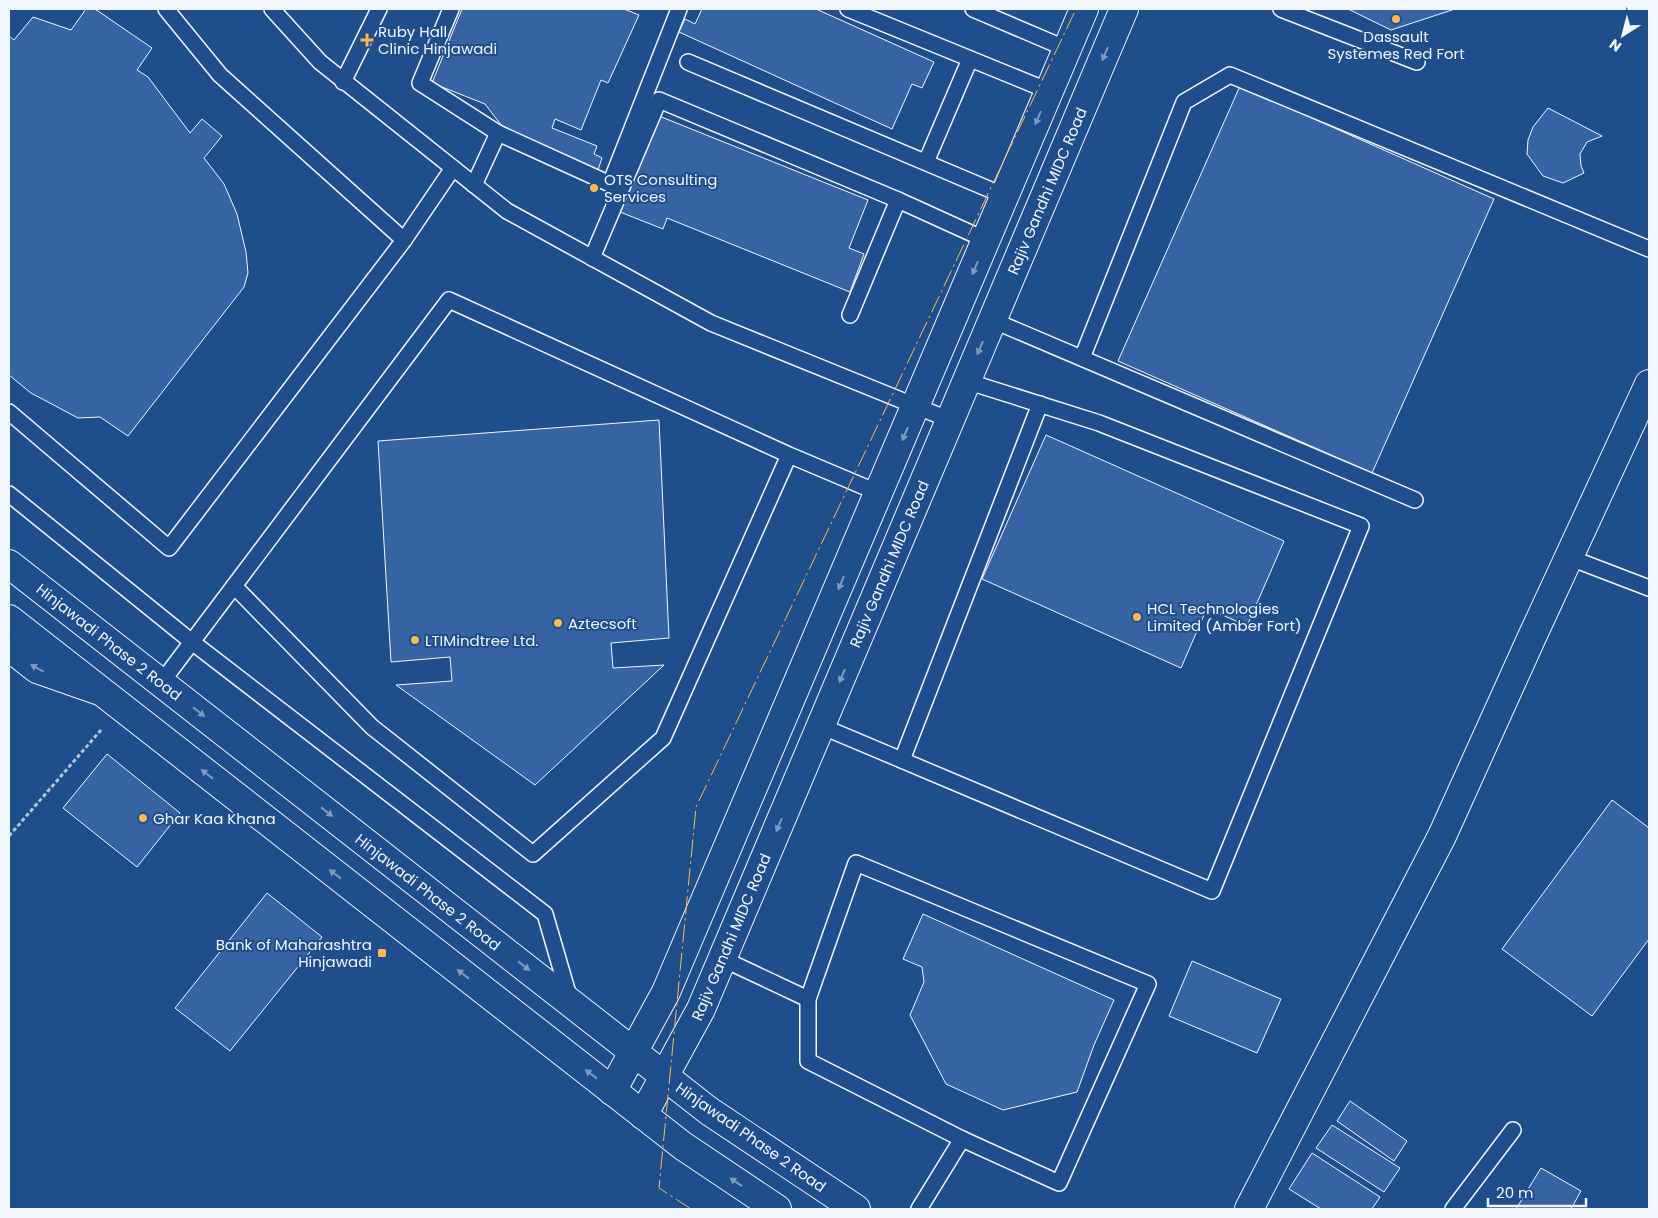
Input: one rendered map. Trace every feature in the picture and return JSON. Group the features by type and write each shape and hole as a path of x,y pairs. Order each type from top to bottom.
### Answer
{"main road":[{"path":"612,1091 666,992 1084,9"},
{"name":"Rajiv Gandhi MIDC Road","path":"643,1115 701,1010 1124,9"},
{"path":"1249,1209 1340,1032 1392,936 1442,836 1649,384"},
{"name":"Hinjawadi Phase 2 Road","path":"9,564 708,1111 856,1209"},
{"path":"9,620 683,1146 777,1209"},
{"path":"9,647 37,669 99,690"}],"lane":[{"path":"166,9 220,75 404,240"},
{"path":"272,9 320,62 343,82 507,212 711,323 950,420"},
{"path":"343,82 379,9"},
{"path":"450,9 420,83 498,133 610,184 679,9"},
{"path":"848,9 1049,91"},
{"path":"973,9 1067,49"},
{"path":"1281,9 1417,62"},
{"path":"926,162 970,59"},
{"path":"688,62 1005,196"},
{"path":"1082,358 1184,102 1230,76 1649,249"},
{"path":"592,258 659,100 898,200 986,240"},
{"path":"474,185 498,133"},
{"path":"9,412 169,548 404,240 453,168"},
{"path":"850,315 898,200"},
{"path":"161,683 449,300 879,493"},
{"path":"992,320 1415,500"},
{"path":"821,726 1212,891 1360,526 1099,423 966,381"},
{"path":"902,760 1040,404"},
{"path":"234,586 372,727 534,854 663,738 789,454"},
{"path":"9,494 192,642 545,914 571,1003"},
{"path":"1568,558 1649,588"},
{"path":"856,863 1148,984 1059,1184 962,1139 808,1061 808,999 856,863"},
{"path":"722,958 808,999"},
{"path":"1453,1209 1513,1130"},
{"path":"919,1209 962,1139"}],"path":[{"path":"9,836 121,707"}],"building":[{"path":"86,9 95,9 152,48 137,70 148,77 190,133 202,119 222,136 204,158 224,184 237,214 246,252 248,273 244,287 128,436 100,417 78,418 31,393 9,375 9,36 14,40 33,17 71,30"},
{"path":"462,9 624,9 639,15 608,83 601,80 581,130 555,119 552,128 597,146 594,154 602,158 598,170 508,134 485,104 432,83"},
{"path":"702,9 816,9 934,62 922,88 912,84 892,129 679,32 685,19 695,24"},
{"name":"Dassault Systemes Red Fort","path":"1348,9 1455,9 1391,30"},
{"path":"1240,86 1494,199 1372,473 1118,361"},
{"path":"1548,108 1602,136 1587,142 1580,154 1584,173 1563,183 1543,176 1527,154 1528,140 1533,127"},
{"path":"659,116 868,200 849,248 864,254 850,292 667,218 663,229 615,210"},
{"path":"659,420 669,638 611,643 613,668 664,665 535,785 396,685 452,681 450,657 391,662 378,441"},
{"path":"1046,435 1284,541 1247,626 1207,608 1181,668 982,579"},
{"path":"107,754 180,813 137,867 63,808"},
{"path":"1612,800 1649,828 1649,939 1592,1016 1502,949"},
{"path":"267,893 322,937 230,1051 175,1008"},
{"path":"923,914 1114,1000 1094,1045 1077,1092 1003,1110 946,1084 910,1015 924,982 922,967 903,959"},
{"path":"1192,961 1281,999 1257,1053 1169,1016"},
{"path":"1350,1101 1407,1141 1394,1161 1337,1121"},
{"path":"1332,1125 1400,1168 1384,1192 1316,1148"},
{"path":"1312,1153 1380,1197 1372,1209 1321,1209 1289,1189"},
{"path":"1541,1168 1581,1191 1571,1209 1516,1209"}],"power":[{"path":"691,1209 659,1188 696,807 1076,9"}],"place":[{"name":"Dassault Systemes Red Fort","path":"1396,19"},
{"name":"Ruby Hall Clinic Hinjawadi","path":"367,40"},
{"name":"OTS Consulting Services","path":"594,188"},
{"name":"HCL Technologies Limited (Amber Fort)","path":"1137,617"},
{"name":"Aztecsoft","path":"558,623"},
{"name":"LTIMindtree Ltd.","path":"415,640"},
{"name":"Ghar Kaa Khana","path":"143,818"},
{"name":"Bank of Maharashtra Hinjawadi","path":"382,953"}]}
